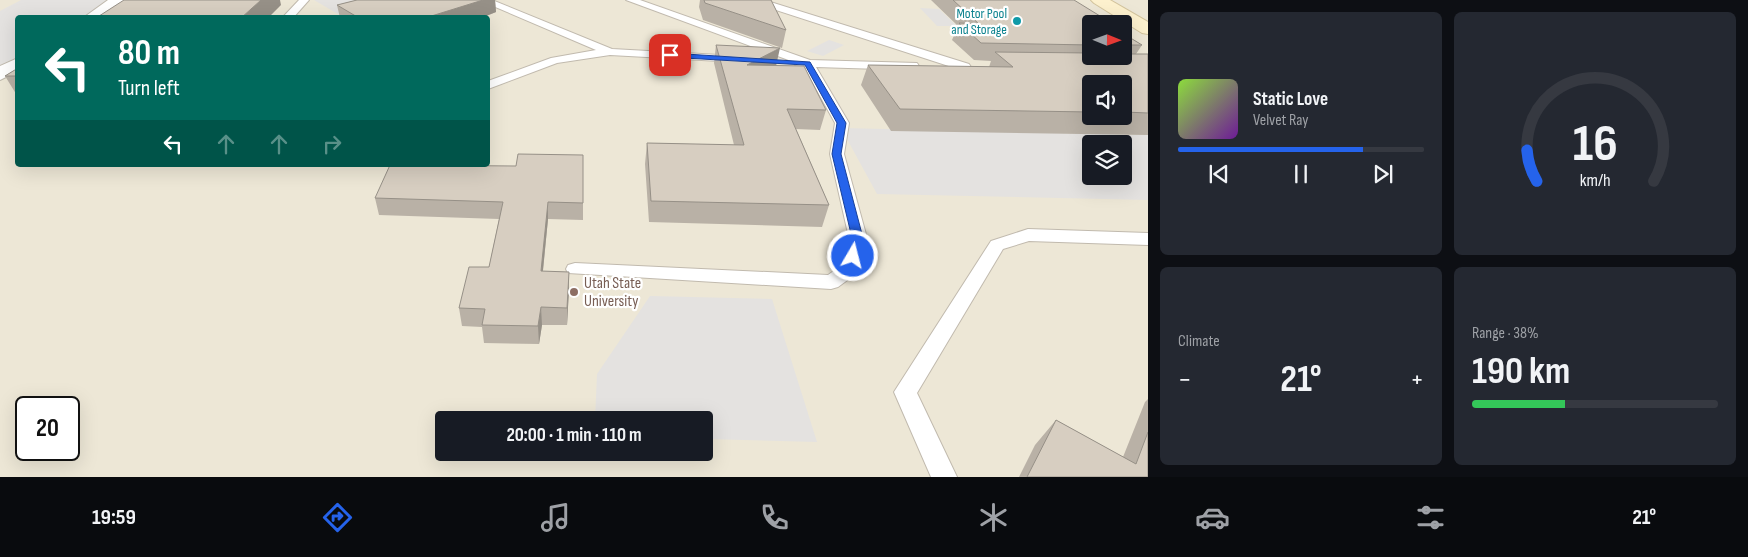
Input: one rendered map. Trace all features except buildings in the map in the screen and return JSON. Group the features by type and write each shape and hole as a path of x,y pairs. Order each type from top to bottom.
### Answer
{"main road":[{"path":"1099,0 1145,26"}],"street":[{"path":"96,15 119,0"},
{"path":"0,74 15,65"}],"lane":[{"path":"290,15 304,0"},
{"path":"484,0 610,52"},
{"path":"575,269 831,282 846,272 858,238 837,154 842,123 808,63 631,0"},
{"path":"754,0 970,67 768,61"},
{"path":"490,84 555,60 610,52 749,60"},
{"path":"944,477 905,392 997,245 1028,235 1148,239"}],"shaded area":[{"name":"Utah State University","path":"0,0 1148,0 1148,477 0,477"},
{"path":"21,0 128,0 104,15 15,15 15,67 0,67 0,11"},
{"path":"314,0 406,0 350,15 340,15"},
{"path":"920,8 939,9 957,26 937,26"},
{"path":"829,40 844,45 823,56 807,51"},
{"path":"841,128 1148,135 1148,200 877,194"},
{"path":"650,296 772,299 817,442 713,439 713,411 595,411 597,374"}],"place":[{"name":"Motor Pool and Storage","path":"1017,21"},
{"name":"Utah State University","path":"574,292"}],"route":[{"path":"670,55 808,63 842,123 837,154 858,238 853,256"}]}
